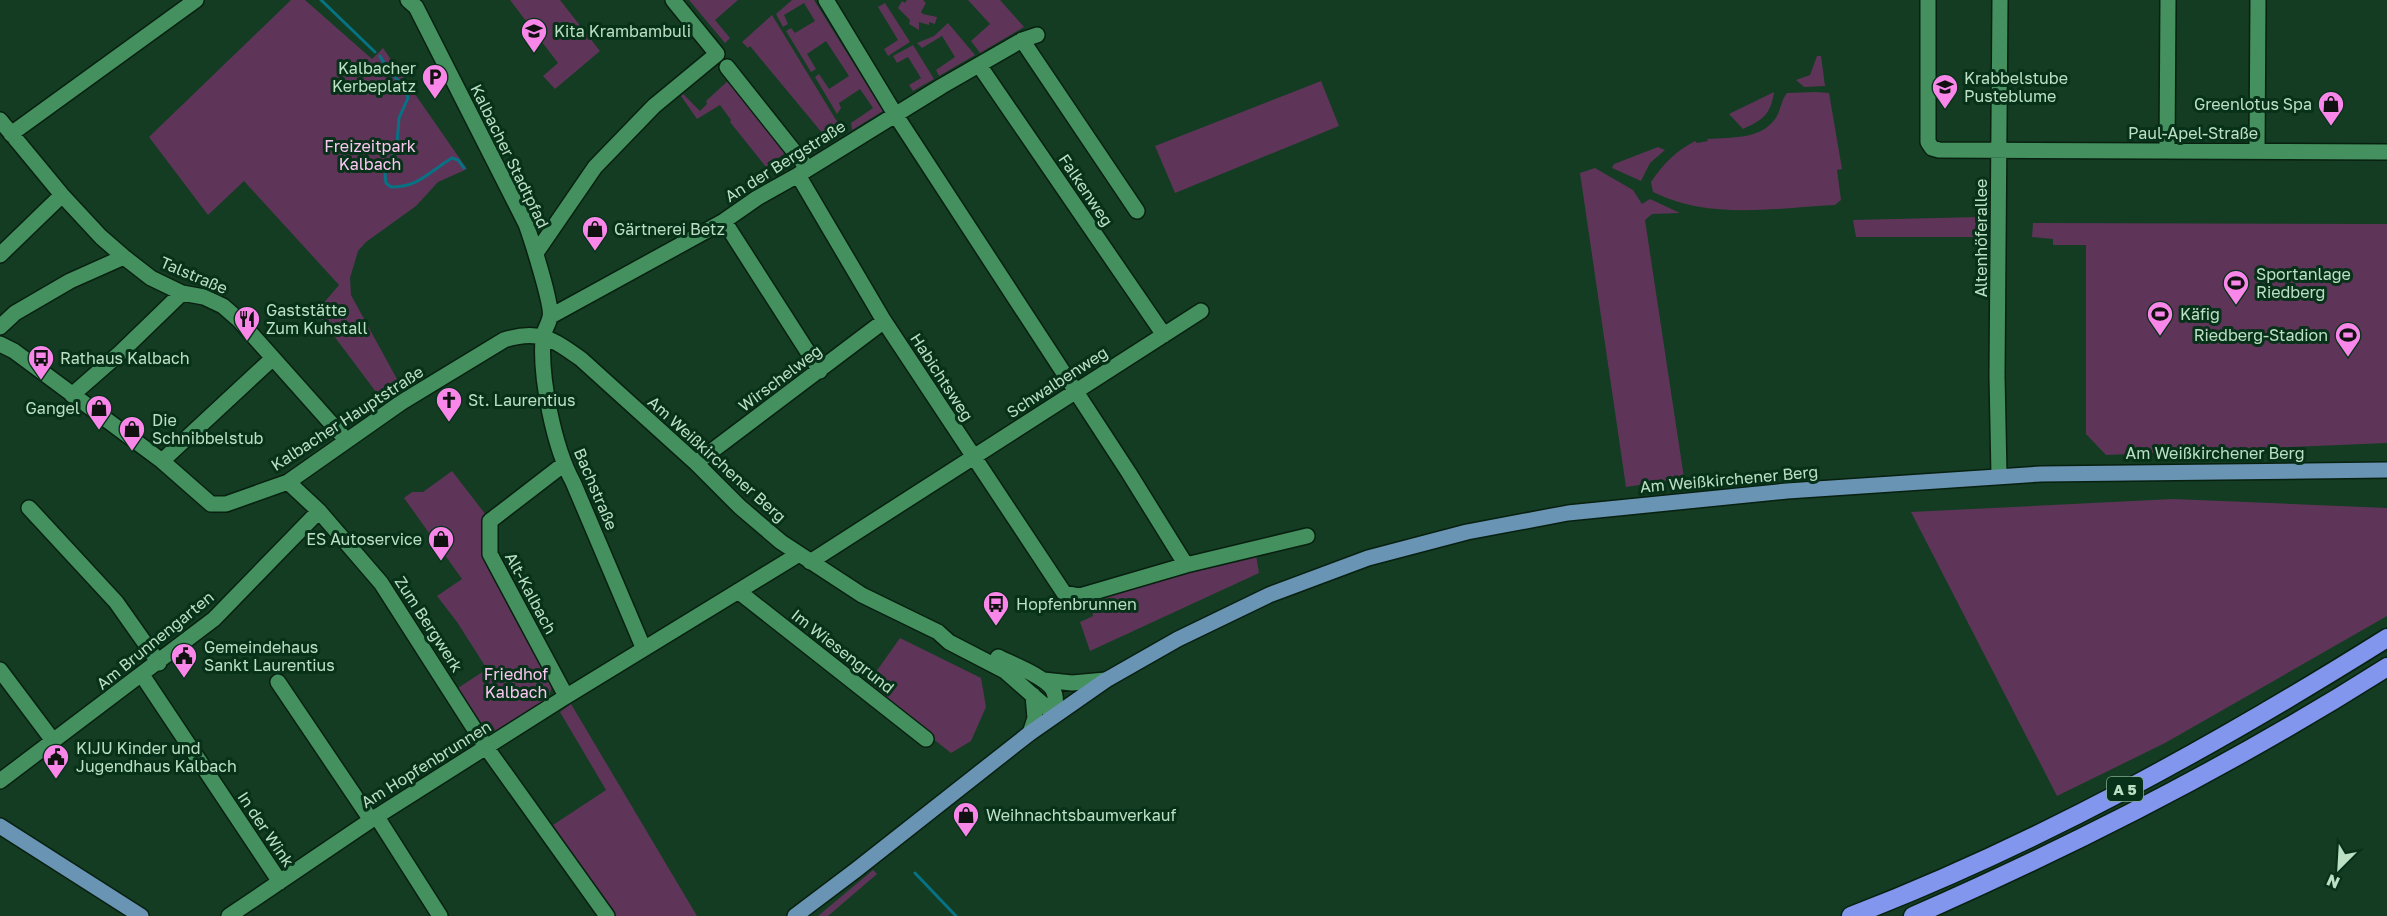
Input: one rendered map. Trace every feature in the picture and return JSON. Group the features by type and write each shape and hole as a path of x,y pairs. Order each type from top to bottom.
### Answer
{"highway":[{"name":"A 5","path":"1851,916 2029,837 2122,790 2265,713 2387,638"},
{"name":"A 5","path":"1913,916 2061,849 2205,775 2280,733 2387,667"}],"main road":[{"name":"Am Weißkirchener Berg","path":"1054,714 1106,680 1178,639 1269,595 1368,558 1467,532 1568,513 1797,490 1999,476 2173,471 2387,470"},
{"path":"795,916 1054,714"},
{"path":"0,826 141,916"}],"street":[{"path":"11,134 196,0"},
{"name":"Kalbacher Stadtpfad","path":"408,0 416,7 526,224 551,316"},
{"path":"536,254 577,191 602,159 654,106 717,54 674,0"},
{"path":"826,0 895,114 1186,565 1306,536"},
{"name":"Paul-Apel-Straße","path":"1928,0 1928,142 1932,148 2000,151 2387,152"},
{"name":"Altenhöferallee","path":"1999,476 1997,376 2000,0"},
{"path":"2167,151 2168,0"},
{"path":"2258,0 2258,151"},
{"name":"An der Bergstraße","path":"551,316 724,220 895,114 1030,37 1137,211"},
{"name":"Falkenweg","path":"979,65 1164,335"},
{"name":"Habichtsweg","path":"727,67 803,172 884,321 1064,593 1080,596 1186,565"},
{"name":"Talstraße","path":"0,120 62,195 101,237 151,278 182,293 204,297 222,306 239,320 346,440"},
{"path":"0,255 62,195"},
{"path":"724,220 820,371"},
{"path":"0,327 15,313 70,281 124,257"},
{"path":"72,395 120,353 182,293"},
{"name":"Schwalbenweg","path":"805,558 973,457 1201,311"},
{"path":"542,337 551,316"},
{"name":"Wirschelweg","path":"696,462 884,321"},
{"name":"Kalbacher Hauptstraße","path":"0,344 14,351 162,461 211,504 226,504 288,482 402,402 504,340 522,335 542,337"},
{"name":"Am Weißkirchener Berg","path":"542,337 560,345 581,359 696,462 740,507 805,558 862,595 938,632 954,635 1043,680 1072,683 1106,680"},
{"name":"Bachstraße","path":"542,337 547,398 564,464 643,647"},
{"path":"162,461 273,358"},
{"name":"Alt-Kalbach","path":"564,464 490,521 489,535 490,554 566,696"},
{"name":"Zum Bergwerk","path":"288,482 319,511 381,583 486,747 607,916"},
{"path":"29,508 116,602 159,663"},
{"name":"Am Brunnengarten","path":"0,781 159,663 214,619 319,511"},
{"name":"Am Hopfenbrunnen","path":"229,916 374,819 643,647 738,591 805,558"},
{"name":"Im Wiesengrund","path":"738,591 926,739"},
{"name":"Am Weißkirchener Berg","path":"938,632 949,642 1005,670 1054,714"},
{"path":"0,670 54,742"},
{"name":"In der Wink","path":"142,675 280,882"},
{"path":"1043,680 1053,688 1054,714"},
{"path":"278,682 440,916"},
{"path":"1030,733 1035,718 1033,695"}],"green space":[{"name":"Freizeitpark Kalbach","path":"291,0 305,0 372,59 383,48 467,169 438,182 416,206 366,242 358,251 350,278 351,295 404,392 385,404 316,312 339,285 244,181 208,215 149,137"},
{"path":"510,0 560,0 600,51 555,89 543,76 558,63"},
{"path":"689,0 738,0 715,20 730,38 725,43"},
{"path":"792,0 814,0 883,111 852,130 851,123 873,108 860,89 839,103 841,108 837,114 815,77 819,74 829,89 849,76 826,41 807,54 816,69 811,72 786,31 791,28 795,33 815,21 804,3 784,15 788,24 783,27 776,14"},
{"path":"907,0 923,0 926,3 921,12 937,17 935,24 919,22 919,30 909,24 910,20 898,8 902,1 905,3"},
{"path":"968,0 1000,0 1024,27 980,53 971,41 990,24"},
{"path":"885,3 910,42 888,56 884,49 898,40 878,7"},
{"path":"772,15 844,133 813,153 807,147 823,134 750,46 748,48 742,42"},
{"path":"948,23 975,55 939,76 936,70 955,57 942,36 922,48 917,43 934,36"},
{"path":"913,45 934,79 913,91 909,85 921,78 908,57 897,63 893,56"},
{"path":"1817,56 1821,56 1825,86 1804,87 1796,80 1810,75"},
{"path":"730,79 788,151 766,167 730,122 731,120 720,105 697,119 681,96 683,94 700,111 707,104 706,101"},
{"path":"1321,81 1339,126 1175,193 1155,146"},
{"path":"1774,92 1768,111 1750,126 1743,129 1729,114"},
{"path":"1787,93 1829,93 1842,169 1837,170 1841,200 1835,205 1766,210 1719,209 1674,201 1653,192 1651,182 1656,175 1670,158 1688,145 1695,141 1697,143 1708,141 1707,139 1744,136 1761,131 1775,119"},
{"path":"1658,147 1665,150 1650,163 1641,181 1612,168 1614,164"},
{"path":"1595,168 1633,190 1642,204 1650,199 1680,213 1652,214 1645,220 1684,478 1626,487 1580,173"},
{"path":"1978,217 1977,237 1856,237 1853,220"},
{"name":"Sportanlage Riedberg","path":"2033,223 2387,224 2387,443 2106,455 2086,434 2086,245 2053,245 2053,239 2032,237"},
{"name":"Friedhof Kalbach","path":"452,471 486,515 485,555 552,686 548,700 494,733 487,732 458,688 487,669 457,622 437,596 462,579 404,498 412,492 423,492"},
{"path":"2173,499 2387,508 2387,616 2165,743 2057,796 1911,512"},
{"path":"1256,555 1259,573 1090,651 1080,622 1093,616 1091,598"},
{"path":"900,638 981,678 986,707 971,741 951,753 866,686"},
{"name":"Friedhof Kalbach","path":"571,704 697,916 614,916 553,825 606,790 560,712"},
{"path":"873,870 877,874 828,916 818,916"}],"waterway":[{"path":"321,0 375,52"},
{"path":"380,56 403,87 408,98 399,118 397,144 385,175 386,183 391,187 417,182 452,158 458,160 464,168"},
{"path":"915,873 956,916"}],"place":[{"name":"Kita Krambambuli","path":"534,54"},
{"name":"Kalbacher Kerbeplatz","path":"435,100"},
{"name":"Krabbelstube Pusteblume","path":"1945,110"},
{"name":"Greenlotus Spa","path":"2331,127"},
{"name":"Gärtnerei Betz","path":"595,252"},
{"name":"Sportanlage Riedberg","path":"2236,306"},
{"name":"Käfig","path":"2160,337"},
{"name":"Gaststätte Zum Kuhstall","path":"247,342"},
{"name":"Riedberg-Stadion","path":"2348,358"},
{"name":"Rathaus Kalbach","path":"41,381"},
{"name":"St. Laurentius","path":"449,423"},
{"name":"Gangel","path":"99,431"},
{"name":"Die Schnibbelstub","path":"132,452"},
{"name":"ES Autoservice","path":"441,562"},
{"name":"Hopfenbrunnen","path":"996,627"},
{"name":"Gemeindehaus Sankt Laurentius","path":"184,679"},
{"name":"KIJU Kinder und Jugendhaus Kalbach","path":"56,780"},
{"name":"Weihnachtsbaumverkauf","path":"966,838"}]}
